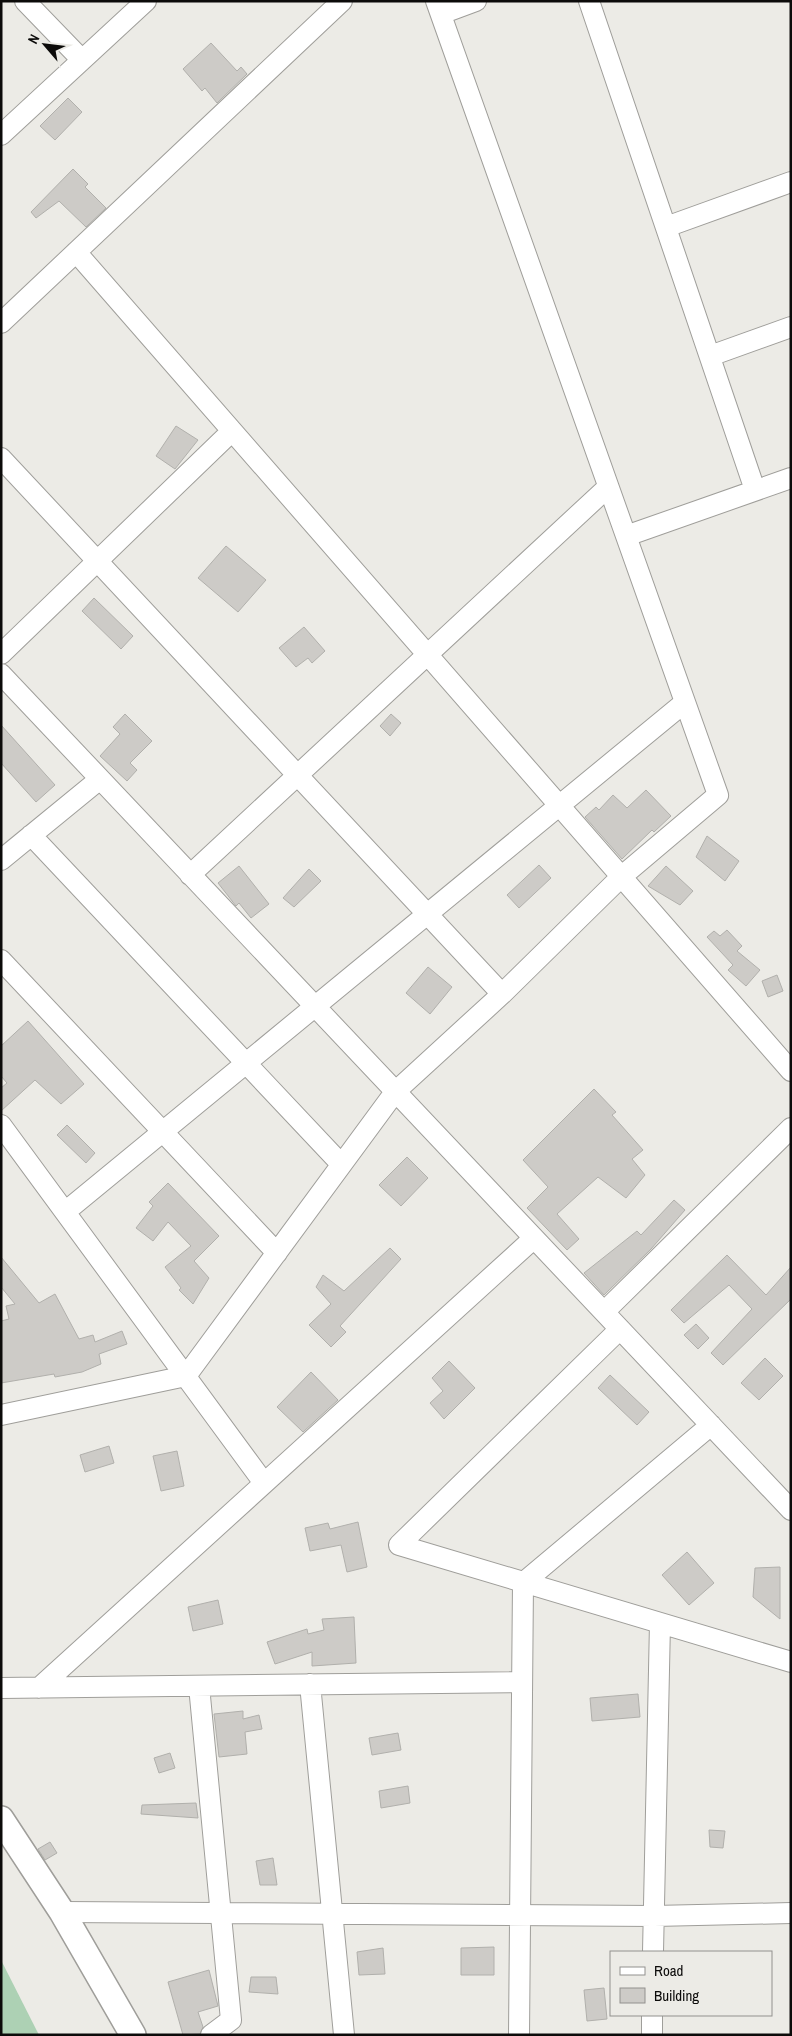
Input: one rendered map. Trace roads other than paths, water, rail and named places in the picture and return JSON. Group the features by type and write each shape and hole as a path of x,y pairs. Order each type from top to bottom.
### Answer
{"street":[{"path":"25,1 82,60"},
{"path":"1,135 146,1"},
{"path":"1,323 342,1"},
{"path":"1,1415 186,1376 394,1092 502,994 621,877 718,795 438,8 476,1"},
{"path":"589,1 756,490"},
{"path":"666,227 791,182"},
{"path":"76,252 791,1071"},
{"path":"710,356 791,327"},
{"path":"1,654 232,430"},
{"path":"1,458 502,994"},
{"path":"626,536 791,478"},
{"path":"190,875 608,487"},
{"path":"1,674 791,1510"},
{"path":"65,1212 684,702"},
{"path":"1,860 100,779"},
{"path":"31,835 341,1164"},
{"path":"1,960 277,1253"},
{"path":"1,1125 264,1483"},
{"path":"604,1312 791,1128"},
{"path":"39,1688 533,1239"},
{"path":"620,1329 399,1545 791,1662"},
{"path":"522,1583 711,1425"},
{"path":"519,2035 522,1583"},
{"path":"654,1951 660,1623"},
{"path":"1,1688 522,1682"},
{"path":"310,1684 344,2035"},
{"path":"199,1686 231,2020 211,2035"},
{"path":"1,1819 62,1912 133,2035"},
{"path":"62,1912 520,1916 791,1913"},
{"path":"652,2016 652,2035"}]}
